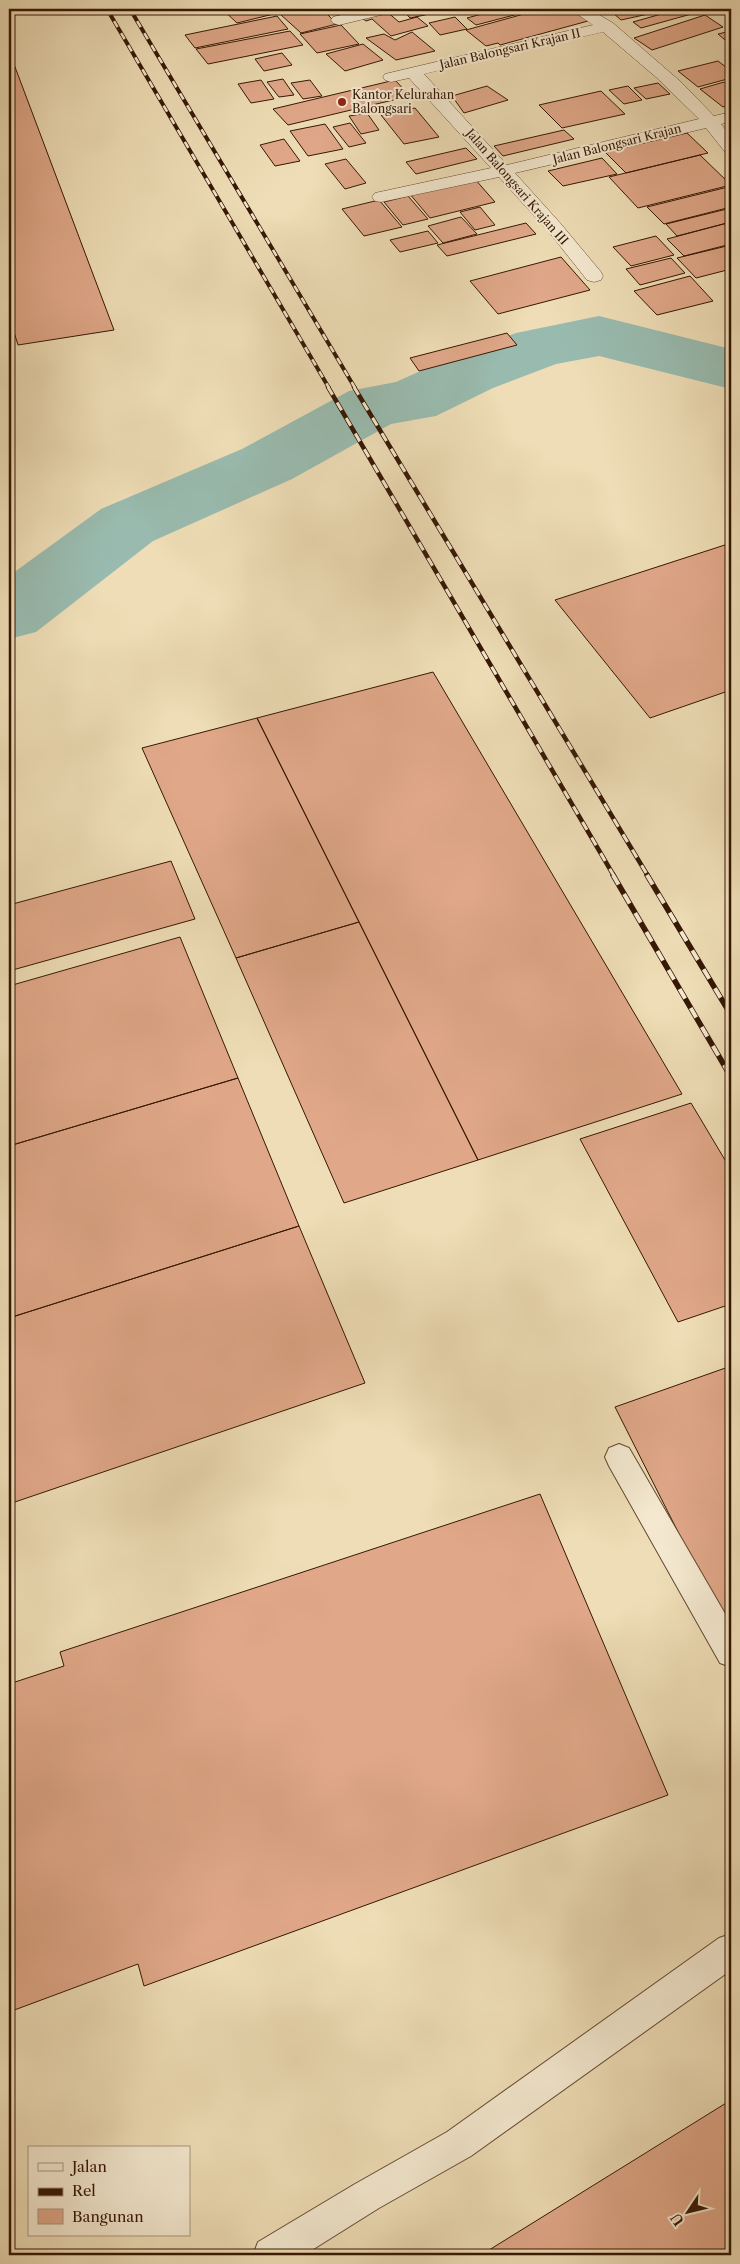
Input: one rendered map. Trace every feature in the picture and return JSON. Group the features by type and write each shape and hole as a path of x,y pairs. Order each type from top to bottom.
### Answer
{"street":[{"path":"340,20 387,9"},
{"name":"Jalan Balongsari Krajan II","path":"578,9 607,26 674,82 711,121 731,148"},
{"name":"Jalan Balongsari Krajan II","path":"413,72 607,26"},
{"path":"391,77 413,72"},
{"name":"Jalan Balongsari Krajan III","path":"413,72 555,228 594,276"},
{"name":"Jalan Balongsari Krajan","path":"381,197 502,171 731,117"}],"lane":[{"path":"619,1457 731,1652"},
{"path":"271,2255 367,2196 459,2144 731,1950"}],"building":[{"path":"222,9 294,9 237,23"},
{"path":"307,9 322,9 337,24 301,33 280,14"},
{"path":"402,9 454,9 410,18"},
{"path":"500,9 517,9 522,13 476,25 467,18"},
{"path":"542,9 572,9 588,21 500,45 498,43 486,46 466,30"},
{"path":"588,9 622,9 596,15"},
{"path":"626,9 671,9 621,20 612,12"},
{"path":"679,9 689,9 695,13 641,28 633,22"},
{"path":"386,11 399,22 417,17 428,26 391,36 372,19 366,21 362,18"},
{"path":"705,15 723,27 652,50 634,38"},
{"path":"277,16 288,29 195,48 185,35"},
{"path":"455,17 467,29 440,35 429,23"},
{"path":"341,25 359,44 317,53 300,34"},
{"path":"290,31 303,45 208,64 196,49"},
{"path":"731,31 731,45 718,34"},
{"path":"412,32 435,51 396,60 366,38 384,34 395,40"},
{"path":"363,44 383,60 345,71 326,54"},
{"path":"9,51 114,330 18,345 9,316"},
{"path":"282,53 292,65 264,71 255,59"},
{"path":"718,61 731,71 731,78 698,87 678,71"},
{"path":"283,79 294,95 279,97 267,82"},
{"path":"261,80 274,99 251,103 238,84"},
{"path":"310,80 322,96 303,99 291,83"},
{"name":"Kantor Kelurahan Balongsari","path":"395,80 410,96 288,125 273,109"},
{"path":"724,82 731,88 731,104 723,107 700,89"},
{"path":"658,83 670,94 646,99 634,88"},
{"path":"487,86 508,100 464,113 452,96"},
{"path":"628,86 642,100 624,104 609,90"},
{"path":"601,91 625,114 562,128 539,105"},
{"path":"415,108 439,137 404,144 381,115"},
{"path":"367,113 379,130 361,134 349,116"},
{"path":"350,123 366,143 349,147 333,127"},
{"path":"325,124 343,149 308,156 290,131"},
{"path":"564,130 574,139 503,156 494,146"},
{"path":"687,133 708,153 626,173 605,152"},
{"path":"284,139 300,161 275,166 260,145"},
{"path":"466,148 477,159 416,174 406,162"},
{"path":"700,155 731,185 638,208 609,177"},
{"path":"602,158 617,174 563,186 548,171"},
{"path":"346,159 366,183 345,189 325,164"},
{"path":"474,178 495,202 430,218 409,193"},
{"path":"728,187 731,190 731,207 664,224 647,207"},
{"path":"408,196 428,219 403,225 384,202"},
{"path":"379,200 402,227 364,236 342,209"},
{"path":"480,207 495,225 475,230 460,212"},
{"path":"731,208 731,222 677,236 666,224"},
{"path":"461,217 477,234 443,243 428,226"},
{"path":"731,222 731,244 684,256 667,239"},
{"path":"526,223 536,234 447,256 437,245"},
{"path":"428,231 438,243 400,252 390,240"},
{"path":"656,236 674,255 631,266 613,247"},
{"path":"731,245 731,269 696,278 677,258"},
{"path":"561,257 590,290 498,314 470,281"},
{"path":"671,258 685,273 640,285 626,269"},
{"path":"690,276 713,301 657,315 634,291"},
{"path":"507,333 517,345 419,371 410,358"},
{"path":"731,543 731,690 650,718 555,600"},
{"path":"433,672 682,1094 478,1160 257,718"},
{"path":"257,718 359,922 236,958 142,748"},
{"path":"171,861 195,919 9,971 9,905"},
{"path":"359,922 478,1160 344,1203 236,958"},
{"path":"180,937 238,1078 9,1146 9,986"},
{"path":"238,1078 299,1226 9,1318 9,1146"},
{"path":"691,1103 731,1170 731,1304 678,1322 580,1139"},
{"path":"299,1226 365,1383 9,1504 9,1318"},
{"path":"731,1366 731,1637 615,1407"},
{"path":"540,1494 668,1795 144,1986 138,1964 9,2012 9,1684 64,1666 60,1652"},
{"path":"731,2100 731,2255 481,2255"}],"waterway":[{"path":"9,614 127,525 267,464 373,406 412,401 469,374 540,347 599,336 731,369"}],"railway":[{"path":"107,9 329,388"},
{"path":"130,9 355,388"},
{"path":"328,387 614,876"},
{"path":"354,387 648,876"},
{"path":"613,875 731,1077"},
{"path":"647,875 731,1015"}],"place":[{"name":"Kantor Kelurahan Balongsari","path":"342,102"}]}
